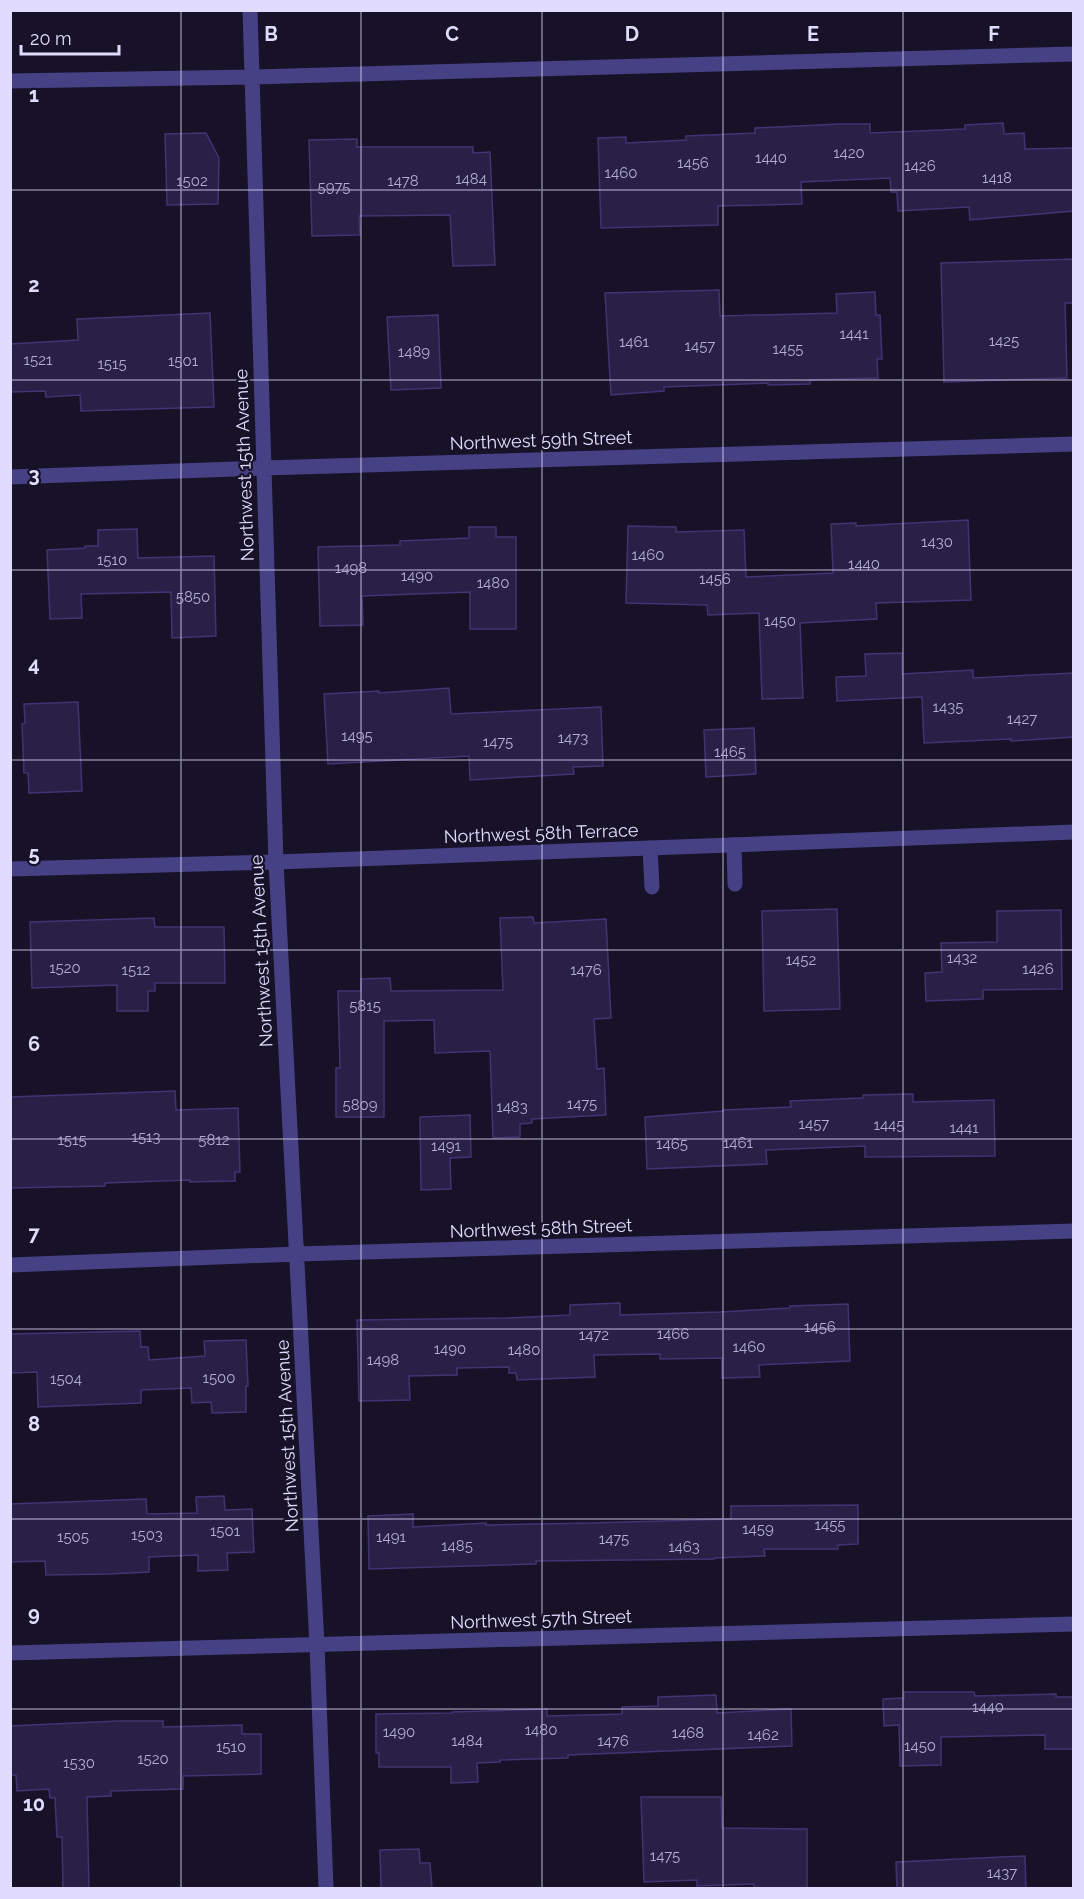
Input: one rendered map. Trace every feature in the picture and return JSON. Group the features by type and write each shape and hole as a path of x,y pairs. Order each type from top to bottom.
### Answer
{"street":[{"name":"Northwest 15th Avenue","path":"250,10 276,862 318,1645 326,1888"},
{"path":"10,81 1074,54"},
{"name":"Northwest 59th Street","path":"10,477 1074,444"},
{"name":"Northwest 58th Terrace","path":"10,869 276,862 1074,832"},
{"path":"734,845 735,884"},
{"path":"650,848 652,888"},
{"name":"Northwest 58th Street","path":"10,1265 297,1254 1074,1231"},
{"name":"Northwest 57th Street","path":"10,1653 1074,1624"}],"building":[{"path":"1003,123 1004,134 1024,133 1025,149 1074,148 1074,211 970,220 969,207 898,211 897,192 891,192 890,178 801,182 802,204 718,206 718,225 601,228 598,138 626,137 626,143 686,140 686,136 755,133 755,128 870,124 870,133 965,129 965,125"},
{"path":"206,133 219,158 218,204 167,205 165,134"},
{"path":"357,139 357,147 473,147 473,153 490,152 495,265 453,266 450,215 359,216 360,235 312,236 309,140"},
{"path":"1074,259 1074,303 1065,303 1067,378 944,382 941,263"},
{"path":"719,290 720,316 837,313 836,294 875,292 876,315 880,315 882,359 877,359 878,378 810,380 810,384 768,385 768,383 664,387 664,391 611,395 605,293"},
{"path":"210,313 214,407 81,411 80,395 46,397 45,391 10,392 10,344 78,340 77,319"},
{"path":"438,315 441,388 391,390 387,317"},
{"path":"968,520 971,600 876,603 877,619 800,623 803,698 762,699 759,613 708,615 707,605 626,603 628,526 676,527 676,532 744,530 746,577 833,573 831,524 856,523 856,526"},
{"path":"469,527 496,527 496,537 516,537 516,629 470,629 470,592 362,596 363,625 320,626 318,547 400,545 400,541 469,538"},
{"path":"137,529 138,558 214,556 216,636 172,638 171,592 81,594 82,618 50,619 47,550 98,546 98,530"},
{"path":"902,653 902,674 973,670 973,678 1074,673 1074,737 924,743 922,697 837,701 836,677 866,676 865,654"},
{"path":"449,688 451,714 601,707 603,766 573,767 574,774 470,780 469,756 328,764 324,694"},
{"path":"78,702 82,791 29,793 28,773 24,773 22,724 25,723 24,704"},
{"path":"754,728 756,774 706,777 704,730"},
{"path":"837,909 840,1009 764,1011 762,911"},
{"path":"1061,910 1062,989 983,990 983,999 926,1001 925,973 942,972 941,943 997,942 997,911"},
{"path":"533,917 534,923 606,919 611,1018 594,1019 597,1069 604,1068 606,1115 532,1119 532,1123 520,1124 520,1137 493,1138 490,1051 435,1053 434,1020 384,1021 384,1117 336,1117 336,1068 340,1068 338,991 361,991 361,979 390,978 391,991 503,990 500,918"},
{"path":"154,918 155,927 224,927 225,983 155,983 155,991 148,991 148,1011 117,1011 117,985 32,988 30,922"},
{"path":"175,1091 176,1110 238,1108 240,1172 235,1172 235,1181 190,1182 190,1180 105,1183 105,1186 10,1188 10,1097"},
{"path":"913,1094 913,1102 994,1100 995,1156 865,1157 865,1146 766,1150 767,1164 647,1169 645,1117 791,1107 790,1101 863,1098 863,1095"},
{"path":"470,1115 471,1157 450,1158 451,1189 421,1190 420,1117"},
{"path":"620,1303 620,1315 720,1312 848,1304 850,1361 759,1365 760,1377 722,1378 722,1358 660,1359 660,1354 594,1355 595,1377 517,1380 516,1373 509,1373 509,1367 457,1368 457,1375 409,1376 410,1400 359,1401 357,1320 570,1315 570,1305"},
{"path":"140,1331 141,1347 148,1347 149,1360 205,1356 204,1341 246,1340 248,1386 246,1386 246,1412 212,1413 211,1402 192,1403 191,1388 141,1390 141,1403 38,1407 37,1372 10,1373 10,1334"},
{"path":"224,1496 225,1510 252,1509 254,1552 227,1553 228,1570 198,1571 198,1555 149,1557 149,1572 110,1574 46,1575 45,1561 10,1562 10,1504 146,1499 147,1514 197,1513 196,1497"},
{"path":"858,1505 858,1544 838,1545 838,1549 764,1549 765,1556 714,1559 536,1561 536,1564 369,1569 368,1516 413,1514 413,1527 486,1523 486,1525 592,1523 731,1519 731,1506"},
{"path":"904,1692 974,1692 975,1696 1056,1694 1056,1697 1074,1697 1074,1749 1045,1749 1045,1735 941,1737 941,1765 900,1766 899,1725 884,1726 883,1699 904,1698"},
{"path":"716,1695 717,1713 791,1709 792,1746 500,1760 500,1762 477,1763 478,1782 451,1783 451,1767 379,1767 379,1753 376,1753 376,1714 547,1709 547,1716 622,1714 622,1707 658,1706 658,1697"},
{"path":"163,1721 163,1727 242,1725 242,1734 261,1734 261,1774 183,1776 183,1789 111,1791 111,1796 87,1797 89,1888 63,1888 62,1837 57,1837 55,1798 50,1798 49,1789 17,1791 16,1775 10,1775 10,1726"},
{"path":"641,1797 721,1797 722,1828 807,1829 807,1888 754,1888 754,1884 697,1886 697,1880 644,1882"},
{"path":"419,1849 420,1863 430,1863 432,1888 381,1888 380,1850"},
{"path":"1025,1856 1026,1888 897,1888 896,1862"}]}
